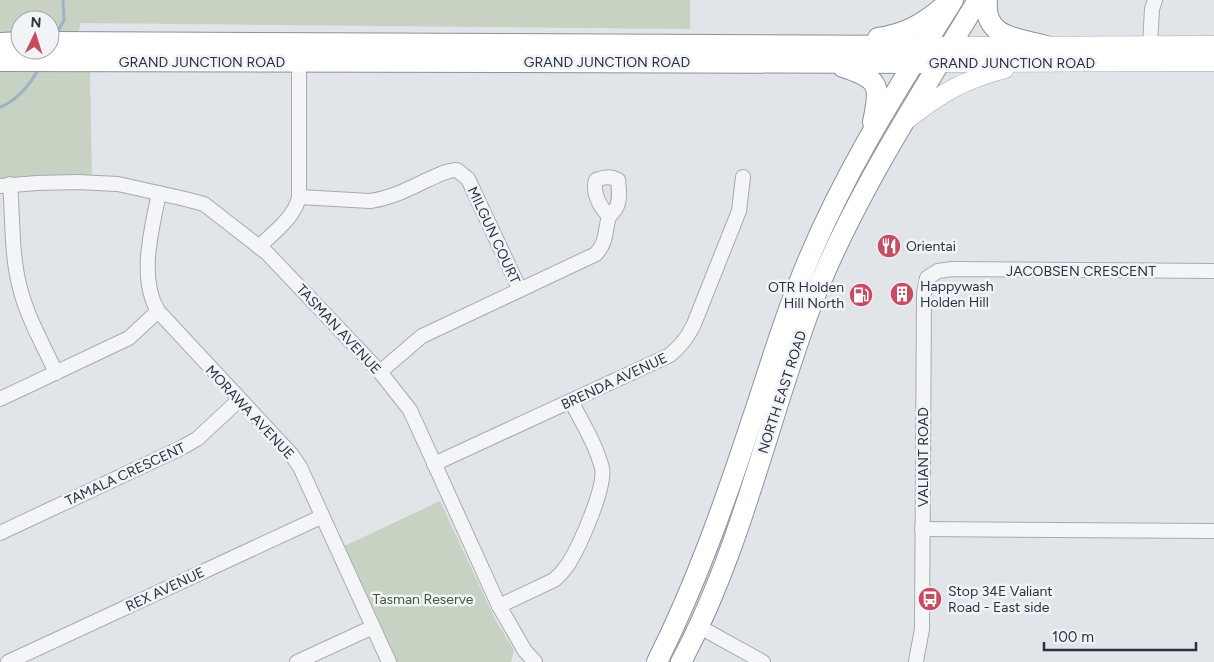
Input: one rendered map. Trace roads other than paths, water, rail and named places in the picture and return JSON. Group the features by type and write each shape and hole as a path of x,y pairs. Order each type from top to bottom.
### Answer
{"highway":[{"path":"832,54 904,32 921,24 952,0"},
{"name":"NORTH EAST ROAD","path":"658,662 691,590 712,536 796,288 825,222 870,136 952,0"},
{"name":"NORTH EAST ROAD","path":"681,662 722,571 809,311 840,240 854,210 904,123 978,0"},
{"path":"987,0 987,17 994,28 1002,33 1046,46"},
{"name":"GRAND JUNCTION ROAD","path":"60,42 299,52 919,54 940,62"},
{"name":"GRAND JUNCTION ROAD","path":"52,60 60,62 299,52"},
{"path":"832,54 869,77 877,87 878,101 870,136"},
{"path":"669,638 684,630 698,626 692,610 691,590"}],"main road":[{"name":"GRAND JUNCTION ROAD","path":"919,54 951,45 1046,46 1150,54 1214,62"},
{"name":"GRAND JUNCTION ROAD","path":"940,62 1024,63 1150,54 1214,45"},
{"path":"904,123 934,99 954,87 986,74 1024,63"}],"street":[{"path":"1150,54 1152,9 1155,0"},
{"path":"260,247 294,212 299,197 299,52"},
{"name":"MILGUN COURT","path":"299,197 370,201 406,190 444,172 457,170 468,179 520,290"},
{"name":"BRENDA AVENUE","path":"434,464 670,355 686,339 694,324 739,211 743,177"},
{"name":"TASMAN AVENUE","path":"5,185 77,182 109,184 159,193 204,204 260,247 380,372 410,410 523,657 536,662"},
{"path":"5,185 20,288 56,373"},
{"name":"MORAWA AVENUE","path":"159,193 148,255 151,295 158,311 291,454 300,467 321,517 389,662"},
{"path":"380,372 422,336 596,254 603,247 606,239 610,216"},
{"name":"JACOBSEN CRESCENT","path":"925,284 927,278 938,271 952,269 1214,271"},
{"name":"VALIANT ROAD","path":"922,662 925,284"},
{"path":"0,399 129,338 158,311"},
{"name":"TAMALA CRESCENT","path":"0,533 181,448 197,439 239,400"},
{"path":"499,606 554,580 561,574 569,563 598,497 603,479 602,469 596,452 571,401"},
{"name":"REX AVENUE","path":"8,662 321,517"},
{"path":"922,529 1214,531"},
{"path":"698,626 763,662"},
{"path":"297,662 372,627"}],"waterway":[{"path":"60,28 64,20 63,0"},
{"path":"0,107 23,91 39,68"}],"place":[{"name":"Orientai","path":"889,246"},
{"name":"Happywash Holden Hill","path":"902,294"},
{"name":"OTR Holden Hill North","path":"861,295"},
{"name":"Stop 34E Valiant Road - East side","path":"930,599"}],"park label":[{"name":"Tasman Reserve","path":"423,599"}]}
